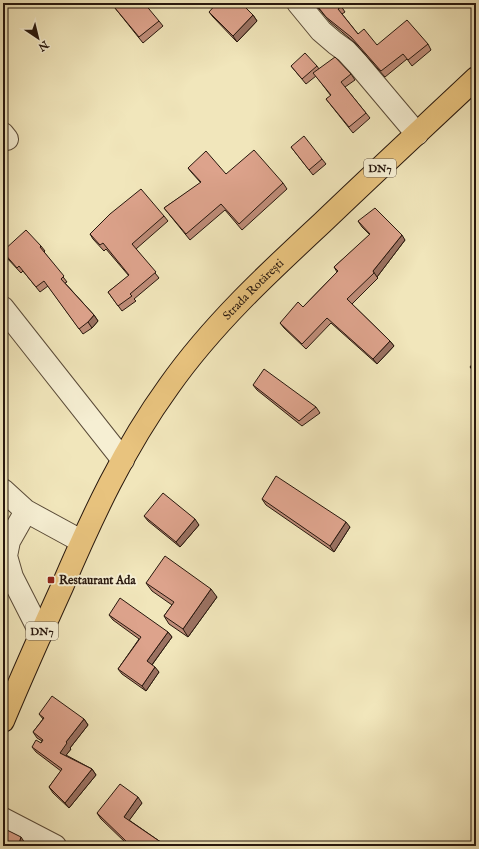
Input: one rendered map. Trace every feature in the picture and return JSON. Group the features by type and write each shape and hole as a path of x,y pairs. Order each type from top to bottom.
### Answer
{"highway":[{"name":"Strada Rotărești","path":"82,541 106,490 123,460 168,386 201,345 237,305 285,257 476,78"},
{"name":"DN7","path":"3,721 82,541"}],"street":[{"path":"298,3 321,30 346,51 358,64 417,134"},
{"path":"3,308 123,460"},
{"path":"3,490 26,511 82,541"},
{"path":"26,511 9,541 6,556 12,577 41,634"},
{"path":"3,819 55,846"}],"building":[{"path":"121,3 144,3 159,21 139,37 115,8"},
{"path":"217,3 241,3 253,15 233,36 209,12"},
{"path":"315,3 339,3 342,6 338,9 358,34 364,29 377,45 407,20 428,44 408,60 403,54 381,71 351,37 326,17"},
{"path":"305,53 317,66 302,79 291,66"},
{"path":"335,57 351,74 341,82 366,113 349,127 326,99 331,95 313,73"},
{"path":"304,136 322,159 309,170 291,147"},
{"path":"254,150 283,183 239,224 221,204 186,234 164,208 201,182 188,168 206,151 226,174"},
{"path":"141,189 164,216 132,244 156,272 130,294 132,296 118,306 108,292 129,275 103,243 100,245 90,234 110,214"},
{"path":"375,208 402,235 373,271 374,273 347,299 390,341 373,359 327,318 302,344 280,323 298,302 303,307 338,271 334,267 370,234 358,221"},
{"path":"26,230 41,246 40,247 64,276 61,279 94,315 79,329 44,281 36,287 19,266 17,268 3,252"},
{"path":"476,360 476,373 470,367"},
{"path":"264,369 316,407 299,421 253,385"},
{"path":"276,476 346,522 330,546 262,499"},
{"path":"163,493 195,519 176,542 144,516"},
{"path":"165,556 211,589 183,629 164,616 174,602 146,583"},
{"path":"120,598 168,632 147,661 155,667 142,686 118,669 141,637 109,615"},
{"path":"52,696 84,719 66,742 67,743 60,753 92,769 65,803 49,787 62,769 32,747 36,740 41,743 43,740 33,732 44,718 39,714"},
{"path":"120,784 138,797 124,817 165,845 164,846 126,846 128,843 97,813"},
{"path":"3,828 21,837 18,846 3,846"}],"place":[{"name":"Restaurant Ada","path":"51,580"}]}
